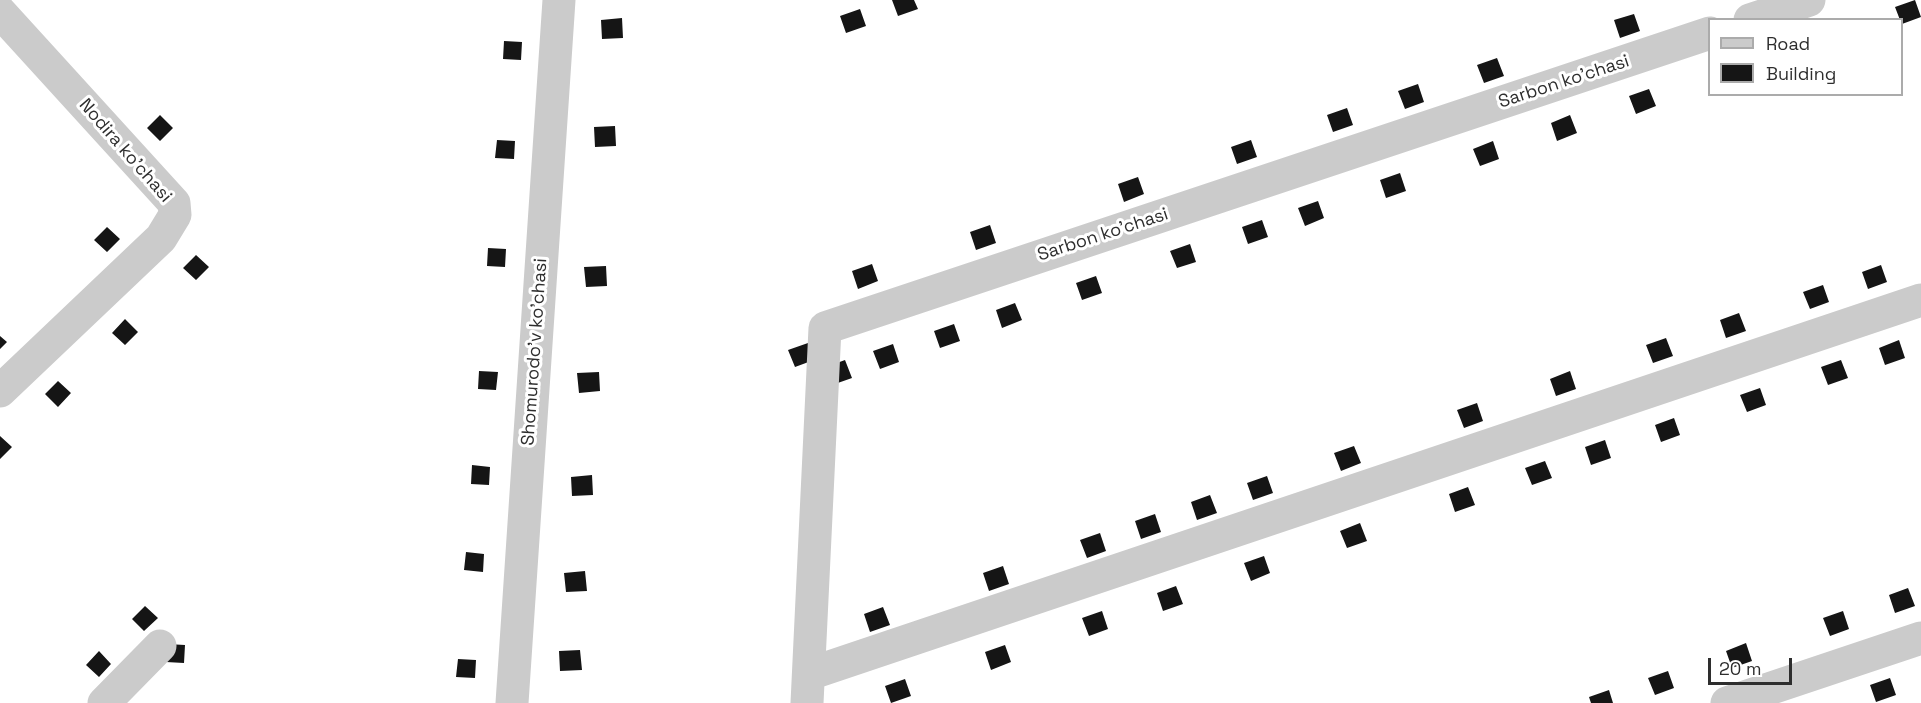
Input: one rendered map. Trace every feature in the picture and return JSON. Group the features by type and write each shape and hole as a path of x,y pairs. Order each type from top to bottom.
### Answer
{"street":[{"name":"Shomurodo'v ko'chasi","path":"512,703 559,0"},
{"path":"1756,18 1809,0"},
{"name":"Nodira ko'chasi","path":"0,12 174,203 175,215 162,238 0,392"},
{"name":"Sarbon ko'chasi","path":"1708,34 825,328 808,688 1921,300"},
{"path":"1727,703 1921,638"},
{"path":"104,703 160,646"}],"building":[{"path":"892,0 914,0 918,9 898,16"},
{"path":"1915,0 1921,17 1903,24 1903,18 1899,18 1895,7"},
{"path":"860,9 866,26 846,33 840,16"},
{"path":"1634,14 1640,31 1620,38 1614,20"},
{"path":"622,18 623,38 602,39 601,20"},
{"path":"504,41 522,42 521,60 503,59"},
{"path":"1497,58 1504,76 1484,83 1477,65"},
{"path":"1418,84 1424,102 1405,109 1398,91"},
{"path":"1649,89 1656,106 1636,114 1629,96"},
{"path":"1347,108 1353,125 1333,132 1327,115"},
{"path":"160,115 173,128 160,141 147,128"},
{"path":"1570,115 1577,133 1557,141 1551,123"},
{"path":"615,126 616,146 595,147 594,127"},
{"path":"497,140 515,141 514,159 495,158"},
{"path":"1251,140 1257,157 1237,164 1231,147"},
{"path":"1493,141 1499,159 1480,166 1473,149"},
{"path":"1400,173 1406,191 1386,198 1380,180"},
{"path":"1138,177 1144,194 1124,202 1118,184"},
{"path":"1318,201 1324,218 1305,226 1298,208"},
{"path":"1262,220 1268,237 1248,244 1242,227"},
{"path":"990,225 996,243 976,250 970,232"},
{"path":"107,227 120,239 107,252 94,240"},
{"path":"1190,244 1196,262 1177,268 1170,251"},
{"path":"488,248 506,249 505,267 487,266"},
{"path":"196,255 209,267 196,280 183,268"},
{"path":"872,264 878,281 858,289 852,271"},
{"path":"1881,265 1887,282 1868,289 1862,272"},
{"path":"606,266 607,286 586,287 584,267"},
{"path":"1096,276 1102,293 1082,300 1076,283"},
{"path":"1823,285 1829,302 1810,309 1803,292"},
{"path":"1015,303 1022,320 1002,328 996,310"},
{"path":"1739,313 1746,331 1726,338 1720,320"},
{"path":"125,319 138,332 125,345 112,333"},
{"path":"954,324 960,341 940,348 934,331"},
{"path":"0,336 7,342 0,349"},
{"path":"1666,338 1673,356 1653,363 1646,345"},
{"path":"1899,340 1905,358 1885,365 1879,348"},
{"path":"808,343 814,360 795,367 788,350"},
{"path":"893,344 899,362 880,369 873,351"},
{"path":"845,360 852,378 832,385 826,367"},
{"path":"1841,360 1848,378 1828,385 1821,367"},
{"path":"479,371 498,372 496,390 478,389"},
{"path":"1570,371 1576,389 1556,396 1550,379"},
{"path":"599,372 600,391 579,393 577,373"},
{"path":"58,381 71,393 58,407 45,394"},
{"path":"1760,388 1766,405 1747,412 1740,395"},
{"path":"1477,403 1483,421 1464,428 1457,410"},
{"path":"1674,418 1680,435 1661,442 1655,425"},
{"path":"0,436 12,447 0,459"},
{"path":"1605,440 1611,458 1591,465 1585,447"},
{"path":"1354,446 1361,463 1341,471 1334,453"},
{"path":"1545,461 1552,478 1532,485 1525,468"},
{"path":"472,465 490,467 489,485 471,484"},
{"path":"592,475 593,495 572,496 571,477"},
{"path":"1267,476 1273,493 1253,500 1247,483"},
{"path":"1468,487 1475,505 1455,512 1449,494"},
{"path":"1210,495 1217,513 1197,520 1191,502"},
{"path":"1155,514 1161,532 1141,539 1135,521"},
{"path":"1360,523 1367,541 1347,548 1340,531"},
{"path":"1100,533 1106,551 1087,558 1080,540"},
{"path":"466,552 484,554 483,572 464,570"},
{"path":"1264,556 1270,573 1251,581 1244,563"},
{"path":"1003,566 1009,584 989,591 983,573"},
{"path":"585,571 587,591 566,592 564,573"},
{"path":"1176,586 1183,604 1163,611 1157,593"},
{"path":"1908,588 1915,606 1895,613 1889,595"},
{"path":"145,606 158,618 144,631 132,619"},
{"path":"883,607 890,625 870,632 864,614"},
{"path":"1102,611 1108,629 1089,636 1082,618"},
{"path":"1843,611 1849,629 1830,636 1823,618"},
{"path":"1746,643 1752,661 1732,668 1726,651"},
{"path":"167,644 185,645 184,663 166,662"},
{"path":"1005,645 1011,662 991,670 985,652"},
{"path":"580,650 582,670 560,671 559,651"},
{"path":"99,651 111,664 99,677 86,665"},
{"path":"458,659 476,660 475,678 456,677"},
{"path":"1668,671 1674,688 1655,695 1648,678"},
{"path":"1890,678 1896,695 1876,702 1870,685"},
{"path":"905,679 911,696 891,703 885,686"},
{"path":"1609,690 1613,703 1591,703 1589,697"}]}
